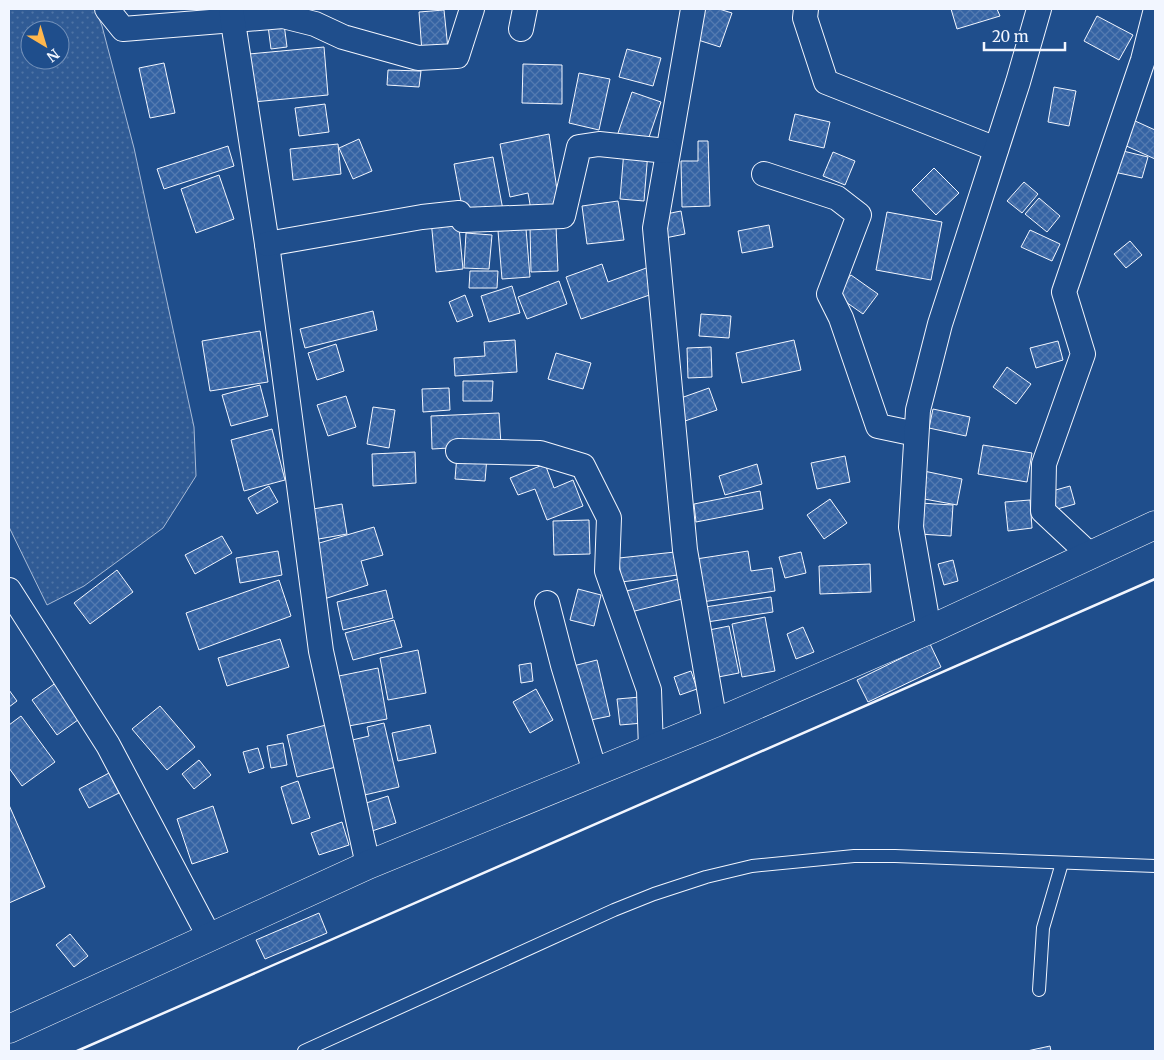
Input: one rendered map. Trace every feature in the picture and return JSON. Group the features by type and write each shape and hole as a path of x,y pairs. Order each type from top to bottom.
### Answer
{"street":[{"path":"107,9 123,29 232,14 284,16 315,24 343,37 418,58 457,56 472,9"},
{"path":"693,9 667,151 656,228 685,550 715,723"},
{"path":"806,9 805,18 826,82 996,149"},
{"path":"929,630 911,527 918,410 940,324 996,149 1034,12"},
{"path":"1090,556 1042,511 1044,464 1083,354 1064,292 1140,69 1155,13"},
{"path":"232,14 267,244 320,651 368,865"},
{"path":"267,244 422,217 459,213 463,220 563,216 579,147 599,144 667,151"},
{"path":"764,174 837,198 859,216 829,294 841,318 878,426 916,434"},
{"path":"458,451 540,453 583,466 609,518 607,571 648,690 651,749"},
{"path":"9,1029 368,865 715,723 929,630 1155,525"},
{"path":"9,590 108,745 210,938"},
{"path":"547,603 563,665 595,772"}],"lane":[{"path":"304,1051 614,910 654,894 752,866 854,856 935,857 1155,866"},
{"path":"1039,990 1043,928 1062,862"}],"shaded area":[{"path":"9,9 95,9 102,26 134,148 194,427 196,476 163,528 84,586 47,605 9,527"}],"building":[{"path":"705,9 719,9 732,13 720,47 695,39"},
{"path":"951,9 997,9 1000,16 957,29"},
{"path":"444,10 448,49 422,52 419,12"},
{"path":"1097,16 1133,35 1119,60 1084,41"},
{"path":"284,24 287,47 271,49 268,26"},
{"path":"324,47 328,95 253,102 249,54"},
{"path":"627,49 661,58 653,86 619,77"},
{"path":"164,63 175,113 150,118 139,68"},
{"path":"523,64 562,65 562,104 522,103"},
{"path":"388,70 421,71 419,87 387,85"},
{"path":"579,73 610,79 599,130 569,123"},
{"path":"1054,87 1076,91 1069,126 1048,122"},
{"path":"632,92 661,102 646,146 617,136"},
{"path":"325,104 329,132 299,136 295,108"},
{"path":"795,114 830,122 824,148 789,140"},
{"path":"1133,120 1155,130 1155,159 1122,144"},
{"path":"549,134 559,204 531,210 528,193 510,197 500,144"},
{"path":"359,139 372,171 353,179 339,148"},
{"path":"698,141 708,141 710,206 682,207 681,161 698,161"},
{"path":"338,144 341,174 293,180 290,149"},
{"path":"228,146 234,166 164,189 157,169"},
{"path":"624,150 648,152 644,201 620,199"},
{"path":"1119,150 1148,157 1142,178 1114,172"},
{"path":"833,152 855,161 845,185 823,176"},
{"path":"493,157 503,210 464,218 454,164"},
{"path":"934,168 959,193 936,215 912,190"},
{"path":"219,175 234,219 196,233 181,189"},
{"path":"1024,182 1038,194 1022,213 1007,201"},
{"path":"1039,198 1060,216 1047,232 1025,214"},
{"path":"618,201 624,240 587,244 582,206"},
{"path":"681,211 685,234 665,238 661,215"},
{"path":"887,212 942,222 931,280 876,270"},
{"path":"458,217 463,269 436,272 431,220"},
{"path":"769,225 773,247 742,253 738,231"},
{"path":"556,226 558,271 531,272 530,227"},
{"path":"526,229 530,277 502,279 498,231"},
{"path":"1030,230 1060,244 1052,261 1021,247"},
{"path":"466,233 492,235 489,269 464,268"},
{"path":"1130,241 1142,255 1126,268 1114,254"},
{"path":"602,264 608,282 649,267 658,292 581,319 566,277"},
{"path":"470,271 498,271 497,288 469,288"},
{"path":"851,275 878,294 863,314 836,295"},
{"path":"559,281 567,304 527,319 518,297"},
{"path":"512,286 520,313 489,322 481,296"},
{"path":"465,295 473,316 457,322 449,302"},
{"path":"373,311 377,330 305,348 300,329"},
{"path":"701,314 731,316 729,338 699,336"},
{"path":"260,331 268,382 210,391 202,341"},
{"path":"515,340 517,372 455,376 454,358 485,356 484,342"},
{"path":"794,340 801,370 742,383 736,353"},
{"path":"1058,341 1063,360 1036,368 1030,348"},
{"path":"336,344 344,371 317,380 308,353"},
{"path":"711,347 712,377 688,378 687,348"},
{"path":"556,353 591,363 583,389 548,379"},
{"path":"1007,367 1031,384 1016,404 993,387"},
{"path":"463,381 493,381 492,401 463,401"},
{"path":"260,385 268,416 231,426 222,395"},
{"path":"449,388 450,410 423,412 422,389"},
{"path":"709,388 717,410 685,421 678,399"},
{"path":"346,396 356,427 328,436 317,405"},
{"path":"373,407 395,410 389,448 367,444"},
{"path":"933,409 970,417 966,436 929,428"},
{"path":"499,413 501,445 432,449 431,416"},
{"path":"272,429 285,480 244,491 231,440"},
{"path":"983,445 1032,453 1027,482 978,474"},
{"path":"415,452 416,483 373,486 372,454"},
{"path":"457,455 487,457 485,481 455,479"},
{"path":"845,456 850,482 817,489 811,463"},
{"path":"545,464 554,488 573,480 583,506 547,520 535,489 518,495 510,478"},
{"path":"757,464 762,484 725,495 719,476"},
{"path":"924,471 962,479 957,505 919,498"},
{"path":"269,486 278,502 257,514 248,498"},
{"path":"1070,486 1075,504 1050,511 1045,493"},
{"path":"760,491 763,509 696,522 694,504"},
{"path":"830,499 847,523 824,539 807,515"},
{"path":"1030,500 1032,528 1008,531 1005,502"},
{"path":"920,503 953,505 951,536 919,534"},
{"path":"342,504 347,534 313,540 307,510"},
{"path":"589,520 590,554 554,555 553,521"},
{"path":"374,527 383,555 361,561 368,585 321,600 312,570 322,567 316,544"},
{"path":"222,536 232,553 195,574 185,555"},
{"path":"278,551 282,575 240,583 236,558"},
{"path":"748,551 751,571 772,568 775,591 702,602 696,559"},
{"path":"675,552 678,575 621,582 619,558"},
{"path":"801,552 806,573 785,578 779,557"},
{"path":"953,560 958,581 944,585 938,564"},
{"path":"870,564 871,592 820,594 819,566"},
{"path":"117,570 133,592 90,624 74,603"},
{"path":"678,579 682,599 631,612 626,591"},
{"path":"279,580 291,616 199,650 186,613"},
{"path":"578,589 601,595 594,626 570,620"},
{"path":"386,590 393,618 343,630 337,602"},
{"path":"771,597 773,612 707,622 705,607"},
{"path":"765,617 775,671 742,677 732,624"},
{"path":"394,620 402,647 353,660 345,633"},
{"path":"729,626 739,673 713,678 704,631"},
{"path":"803,627 814,652 796,659 787,634"},
{"path":"280,639 289,667 227,686 218,658"},
{"path":"930,644 941,667 868,702 857,680"},
{"path":"418,650 426,693 388,700 380,658"},
{"path":"597,660 610,716 586,721 573,666"},
{"path":"531,663 533,681 521,683 519,665"},
{"path":"378,668 387,719 343,727 334,677"},
{"path":"691,671 697,689 680,695 674,677"},
{"path":"57,682 82,717 57,735 32,700"},
{"path":"536,689 553,720 530,733 513,702"},
{"path":"9,690 17,701 9,707"},
{"path":"640,697 643,723 620,725 617,699"},
{"path":"160,706 195,747 167,770 132,729"},
{"path":"21,716 55,762 22,786 9,768 9,725"},
{"path":"384,723 399,787 356,797 344,742 369,736 367,727"},
{"path":"326,725 336,767 297,777 287,735"},
{"path":"430,725 436,753 398,761 392,733"},
{"path":"283,743 287,765 271,768 267,746"},
{"path":"258,748 264,768 249,773 243,752"},
{"path":"199,760 211,775 194,789 182,774"},
{"path":"109,773 119,793 89,808 79,789"},
{"path":"298,781 310,818 292,824 281,787"},
{"path":"388,796 396,823 372,831 363,804"},
{"path":"9,805 45,887 9,903"},
{"path":"213,806 228,852 192,864 177,819"},
{"path":"342,822 349,845 319,855 311,833"},
{"path":"319,913 327,933 265,959 256,940"},
{"path":"70,934 88,956 74,967 56,945"},
{"path":"1050,1046 1051,1051 1027,1051"}],"wall":[{"path":"77,1051 1155,579"}]}
